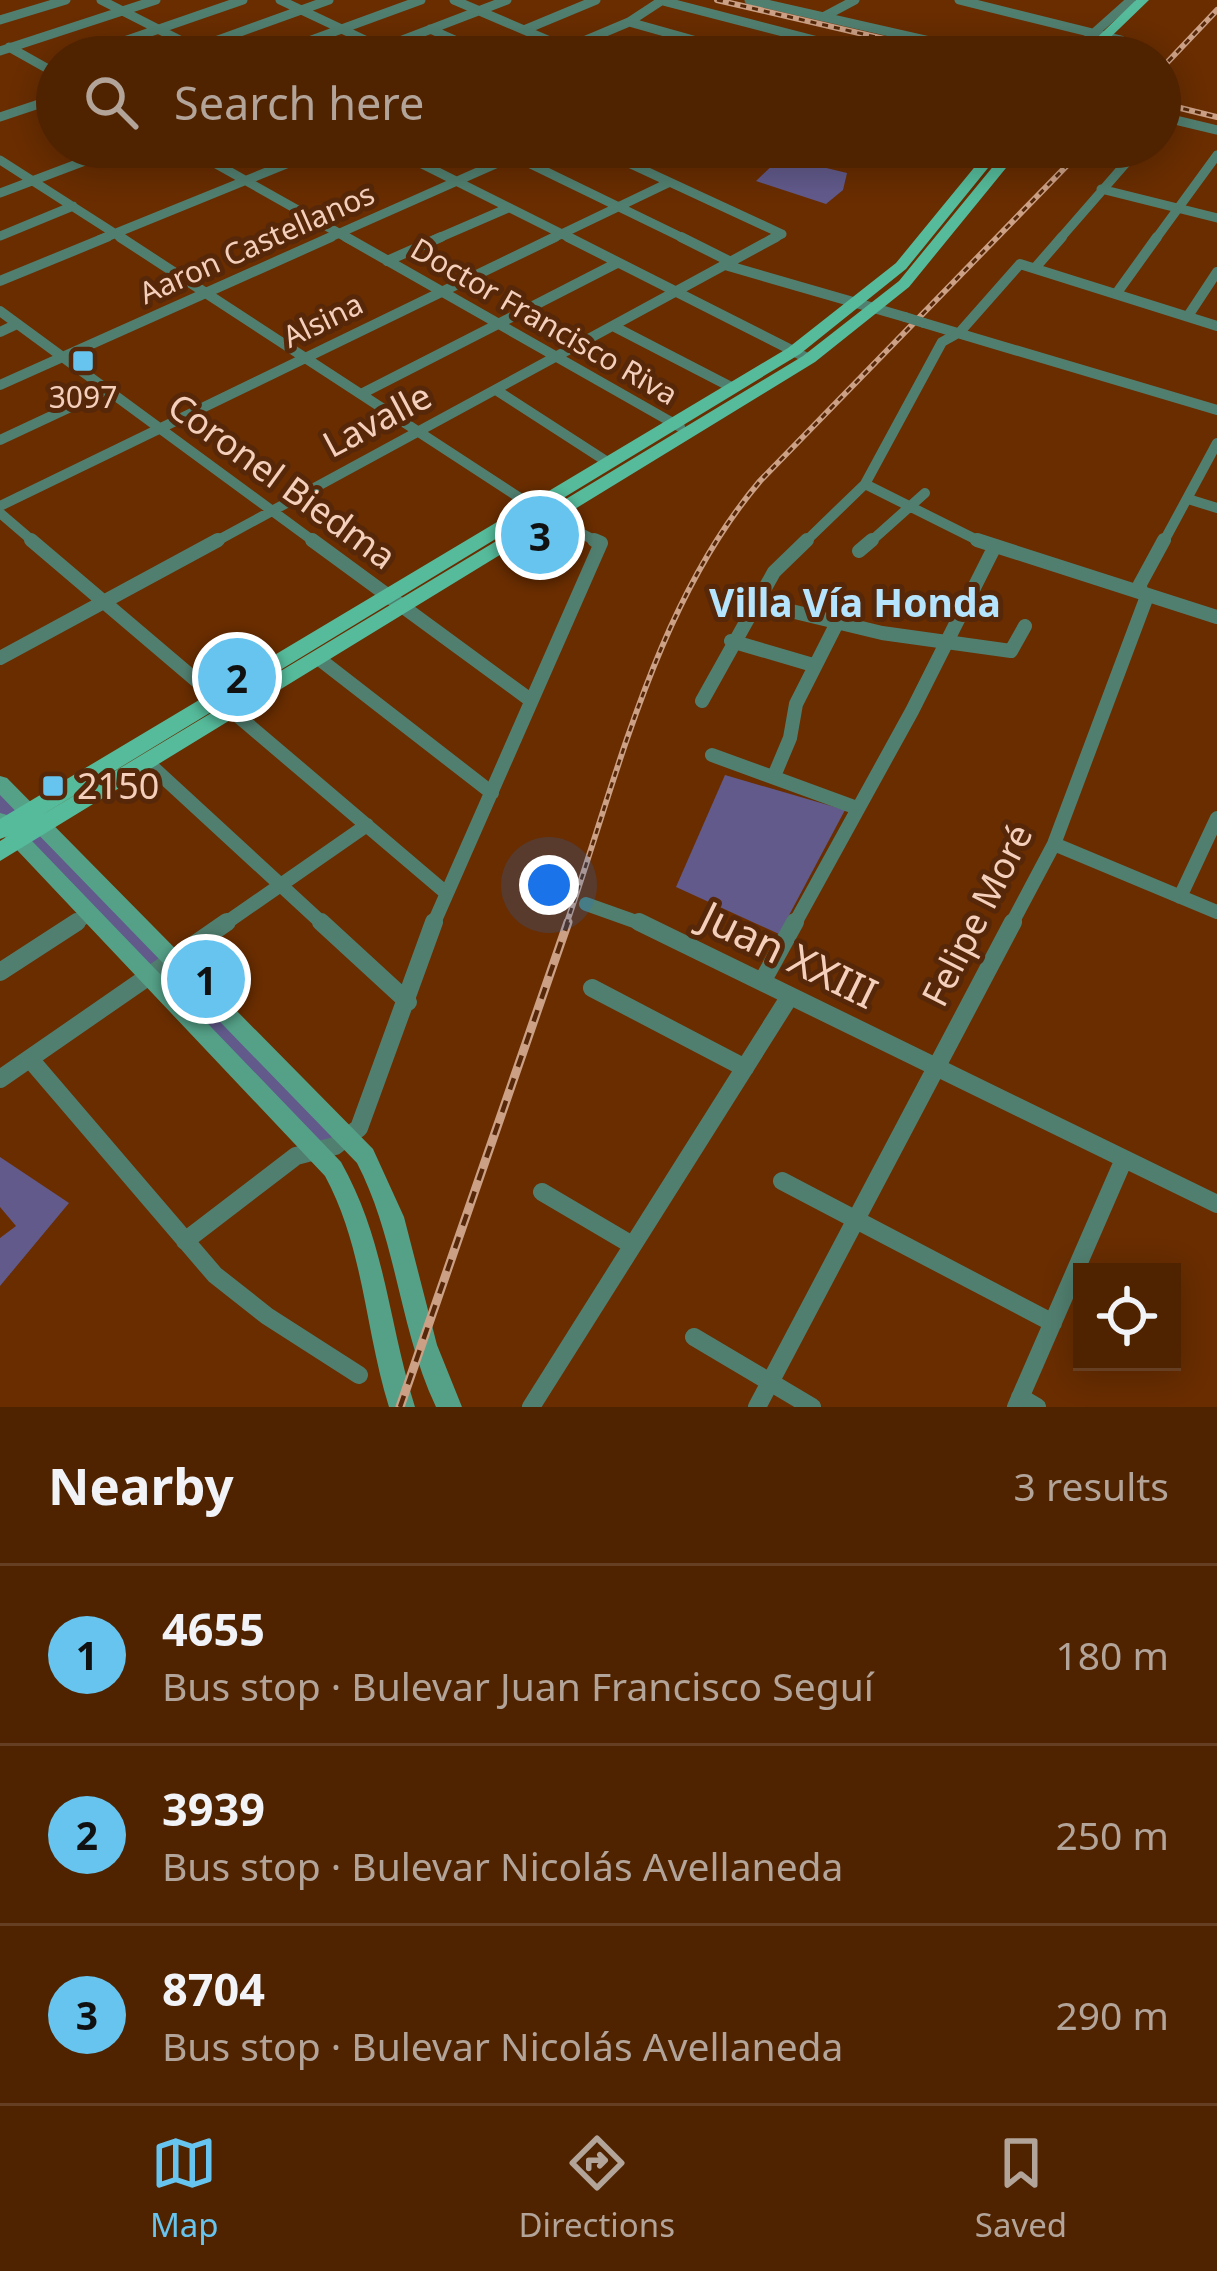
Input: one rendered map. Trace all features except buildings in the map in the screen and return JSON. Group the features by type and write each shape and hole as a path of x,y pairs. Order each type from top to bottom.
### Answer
{"main road":[{"path":"1099,34 1143,0"},
{"path":"1125,36 1162,0"},
{"path":"867,307 981,168"},
{"path":"36,819 802,355 928,259 1000,168"},
{"path":"544,511 609,463 682,428 733,388 802,355"},
{"path":"396,601 318,658 225,705 147,763 5,834 89,914 315,1150 348,1192 364,1228 389,1370 402,1407"},
{"path":"0,783 351,1138 389,1199 428,1362 449,1407"}],"street":[{"path":"0,20 66,0"},
{"path":"101,0 172,36"},
{"path":"47,36 156,0"},
{"path":"138,36 243,0"},
{"path":"280,0 357,36"},
{"path":"229,36 329,0"},
{"path":"323,36 422,0"},
{"path":"454,0 538,36"},
{"path":"412,36 507,0"},
{"path":"524,30 596,0"},
{"path":"596,36 629,22 660,0 802,36"},
{"path":"753,0 910,36"},
{"path":"825,16 851,0"},
{"path":"959,0 1106,36"},
{"path":"997,10 1008,0"},
{"path":"1096,36 1131,0"},
{"path":"705,36 731,17"},
{"path":"629,22 684,36"},
{"path":"430,29 446,36"},
{"path":"5,50 36,40"},
{"path":"0,42 5,50 36,61"},
{"path":"0,117 36,105"},
{"path":"1181,121 1217,130"},
{"path":"1116,294 1217,155"},
{"path":"0,160 602,544 445,892 408,1003 351,1138 296,1156 185,1241"},
{"path":"0,194 67,168"},
{"name":"Doctor Francisco Riva","path":"222,168 682,428"},
{"path":"0,281 277,168"},
{"path":"429,168 802,355"},
{"name":"Aaron Castellanos","path":"0,385 488,168"},
{"path":"538,168 728,263 1217,410"},
{"path":"637,168 668,183"},
{"path":"1035,268 1120,168"},
{"name":"Alsina","path":"0,510 306,356 668,183"},
{"name":"Lavalle","path":"0,658 782,234 668,183"},
{"path":"1101,188 1217,218"},
{"path":"0,236 73,206"},
{"path":"387,261 508,208"},
{"path":"363,393 616,263"},
{"path":"702,700 754,602 792,550 865,484 942,342 957,335 1020,264 1217,326"},
{"path":"1187,316 1217,272"},
{"name":"Coronel Biedma","path":"0,311 529,699"},
{"path":"0,332 17,324"},
{"path":"613,326 733,388"},
{"path":"0,440 107,390"},
{"path":"496,390 609,463"},
{"name":"Felipe Moré","path":"757,1407 1054,844 1145,592 1139,586 1217,443"},
{"path":"865,484 994,548 1217,617"},
{"path":"860,551 925,493"},
{"path":"1188,499 1217,508"},
{"path":"0,510 445,892"},
{"path":"762,982 994,548"},
{"path":"754,602 837,623 1011,651 1025,626"},
{"path":"774,776 814,665 837,623"},
{"path":"731,641 814,665"},
{"path":"318,658 492,793"},
{"path":"712,755 857,808"},
{"path":"147,763 408,1003"},
{"path":"1180,897 1217,818"},
{"path":"0,1079 367,826"},
{"path":"1054,844 1217,912"},
{"name":"Juan XXIII","path":"586,904 622,914 1217,1204"},
{"path":"0,972 89,914"},
{"path":"592,988 745,1068"},
{"path":"531,1407 790,996"},
{"path":"29,1059 234,1293 359,1375"},
{"path":"1024,1404 1053,1323 1124,1159"},
{"path":"782,1181 1053,1323"},
{"path":"542,1192 632,1245"},
{"path":"694,1337 812,1407"}],"shaded area":[{"path":"770,168 826,168 847,173 843,190 826,204 756,181"},
{"path":"725,775 845,810 779,934 676,887"},
{"path":"0,783 351,1138 315,1150 0,820"},
{"path":"0,1157 69,1203 0,1286 0,1238 16,1226 0,1207"}],"railway":[{"path":"717,0 872,36"},
{"path":"1181,48 1217,10"},
{"path":"1181,108 1217,117"},
{"path":"566,925 643,693 693,581 724,529 760,481 1065,168"},
{"path":"400,1407 568,922"}],"place":[{"name":"3097","path":"83,361"},
{"name":"8704","path":"540,535"},
{"name":"3939","path":"237,677"},
{"name":"2150","path":"53,786"},
{"name":"4655","path":"206,979"}],"district":[{"name":"Villa Vía Honda","path":"855,603"}]}
